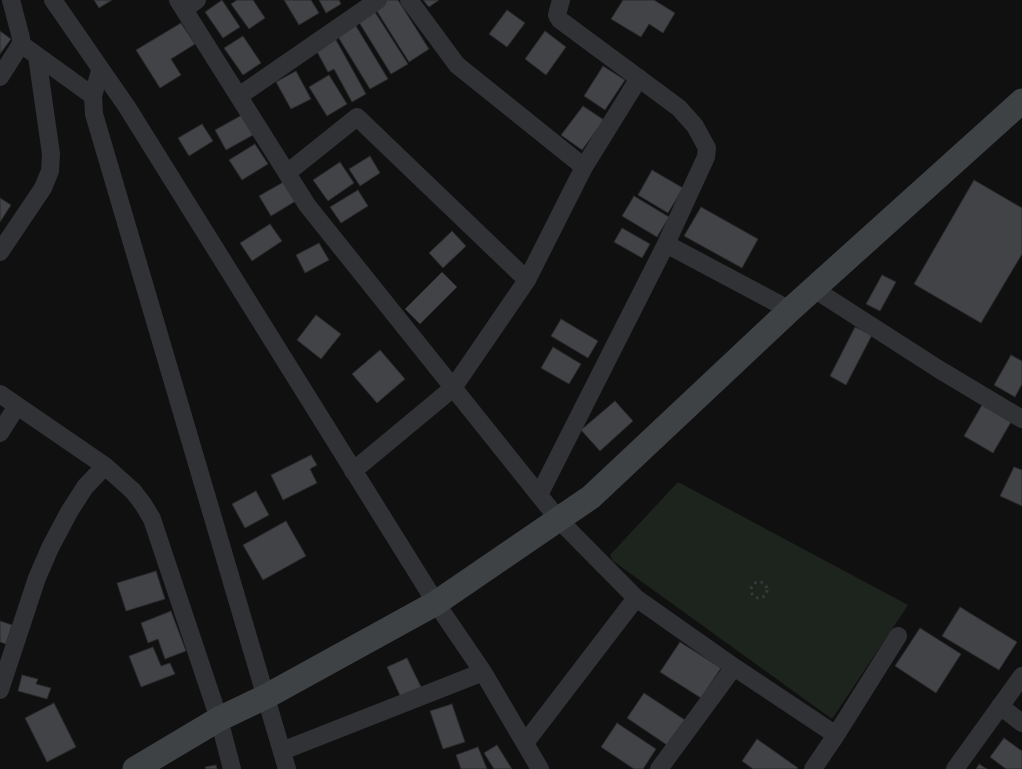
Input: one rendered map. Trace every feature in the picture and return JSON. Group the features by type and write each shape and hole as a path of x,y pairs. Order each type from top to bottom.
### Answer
{"main road":[{"path":"135,769 219,719 267,696 436,603 592,497 790,310 1022,101"}],"street":[{"path":"0,77 21,44 10,0"},
{"path":"53,0 100,71 127,107 436,603 483,672 540,769"},
{"path":"239,96 378,0"},
{"path":"409,0 457,65 584,167"},
{"path":"539,495 666,244 706,157 707,148 688,116 560,20 557,15 560,0"},
{"path":"186,3 239,96 307,205 559,520 636,598 734,667 836,735"},
{"path":"21,44 93,96"},
{"path":"0,252 42,188 50,171 51,154 37,56"},
{"path":"100,71 93,96 94,114 287,769"},
{"path":"353,471 453,388 527,280 584,167 639,78"},
{"path":"287,173 357,117 527,280"},
{"path":"666,244 790,310"},
{"path":"814,289 940,370 1022,419"},
{"path":"0,394 105,466 133,491 152,519 219,719 232,769"},
{"path":"0,432 17,406"},
{"path":"0,690 37,578 50,548 69,512 86,487 105,466"},
{"path":"525,743 636,598"},
{"path":"812,769 836,735 898,636"},
{"path":"659,769 734,667"},
{"path":"282,750 483,672"},
{"path":"955,769 1022,676"},
{"path":"1000,706 1022,723"}],"path":[{"path":"758,582 764,583 767,587 767,592 762,597 755,596 752,593 753,584 758,582"}],"shaded area":[{"path":"678,482 908,605 832,719 613,561 610,555"}],"building":[{"path":"94,0 112,0 99,8"},
{"path":"222,0 240,27 223,38 205,12"},
{"path":"237,0 253,0 265,18 249,29 231,4"},
{"path":"284,0 311,0 319,13 299,25"},
{"path":"319,0 339,0 341,4 326,13"},
{"path":"381,0 398,0 429,49 409,62 373,5"},
{"path":"423,0 439,0 429,7"},
{"path":"623,0 654,0 675,13 663,33 649,24 641,37 611,19"},
{"path":"373,9 408,64 391,74 357,19"},
{"path":"507,10 525,23 507,47 489,34"},
{"path":"353,21 388,79 370,89 335,32"},
{"path":"181,23 195,44 171,59 181,75 160,88 136,50"},
{"path":"0,31 11,39 0,54"},
{"path":"545,31 566,47 546,75 525,59"},
{"path":"243,36 261,63 243,75 224,48"},
{"path":"335,38 366,94 352,102 334,69 328,72 315,48"},
{"path":"603,66 625,80 605,110 584,96"},
{"path":"296,71 311,99 291,109 276,82"},
{"path":"329,75 347,104 327,116 309,87"},
{"path":"583,106 604,120 582,150 561,135"},
{"path":"242,115 253,135 226,150 215,130"},
{"path":"202,124 213,141 189,156 178,138"},
{"path":"255,144 268,164 242,180 229,160"},
{"path":"370,156 380,173 360,186 349,169"},
{"path":"340,162 354,183 328,201 313,180"},
{"path":"652,170 683,188 668,213 638,195"},
{"path":"287,180 299,199 271,216 259,196"},
{"path":"974,180 1022,208 1022,254 981,323 914,284"},
{"path":"358,190 368,206 341,223 330,207"},
{"path":"634,196 669,217 657,237 622,216"},
{"path":"0,198 11,205 0,222"},
{"path":"701,207 758,239 742,268 684,236"},
{"path":"270,224 282,241 252,261 240,243"},
{"path":"622,228 650,244 642,258 614,242"},
{"path":"452,231 466,246 443,268 429,253"},
{"path":"319,243 329,260 305,273 296,255"},
{"path":"442,272 457,287 420,324 405,309"},
{"path":"882,275 896,282 880,311 866,304"},
{"path":"316,315 341,334 321,359 297,340"},
{"path":"561,319 598,341 588,358 551,336"},
{"path":"855,327 872,335 846,385 830,376"},
{"path":"553,347 581,364 569,384 541,368"},
{"path":"380,350 405,379 377,403 352,374"},
{"path":"1011,355 1022,361 1022,384 1015,397 994,385"},
{"path":"615,401 633,421 600,451 581,430"},
{"path":"982,405 1011,422 993,453 964,436"},
{"path":"311,455 317,465 310,469 317,483 283,500 271,475"},
{"path":"1014,467 1022,470 1022,506 1000,496"},
{"path":"256,491 269,515 245,528 232,504"},
{"path":"286,521 306,556 263,580 243,545"},
{"path":"156,571 165,599 126,611 117,583"},
{"path":"960,607 1017,642 999,670 942,636"},
{"path":"171,611 186,651 165,659 158,639 148,643 141,623"},
{"path":"0,621 12,625 6,644 0,642"},
{"path":"920,628 961,654 936,693 895,666"},
{"path":"680,642 721,668 701,698 660,672"},
{"path":"153,647 161,666 170,663 175,674 141,687 129,656"},
{"path":"407,658 423,691 402,700 387,667"},
{"path":"22,675 38,679 36,684 51,688 47,699 18,691"},
{"path":"644,693 685,720 667,745 627,718"},
{"path":"54,703 76,747 47,762 25,718"},
{"path":"452,704 465,742 443,749 430,711"},
{"path":"617,723 656,749 643,769 634,769 601,747"},
{"path":"1004,738 1022,751 1022,769 1006,769 990,757"},
{"path":"757,739 798,768 753,769 742,761"},
{"path":"497,745 512,769 494,769 484,753"},
{"path":"478,747 487,769 461,769 456,755"},
{"path":"979,764 987,769 976,769"},
{"path":"216,765 217,769 206,769 205,767"}]}
